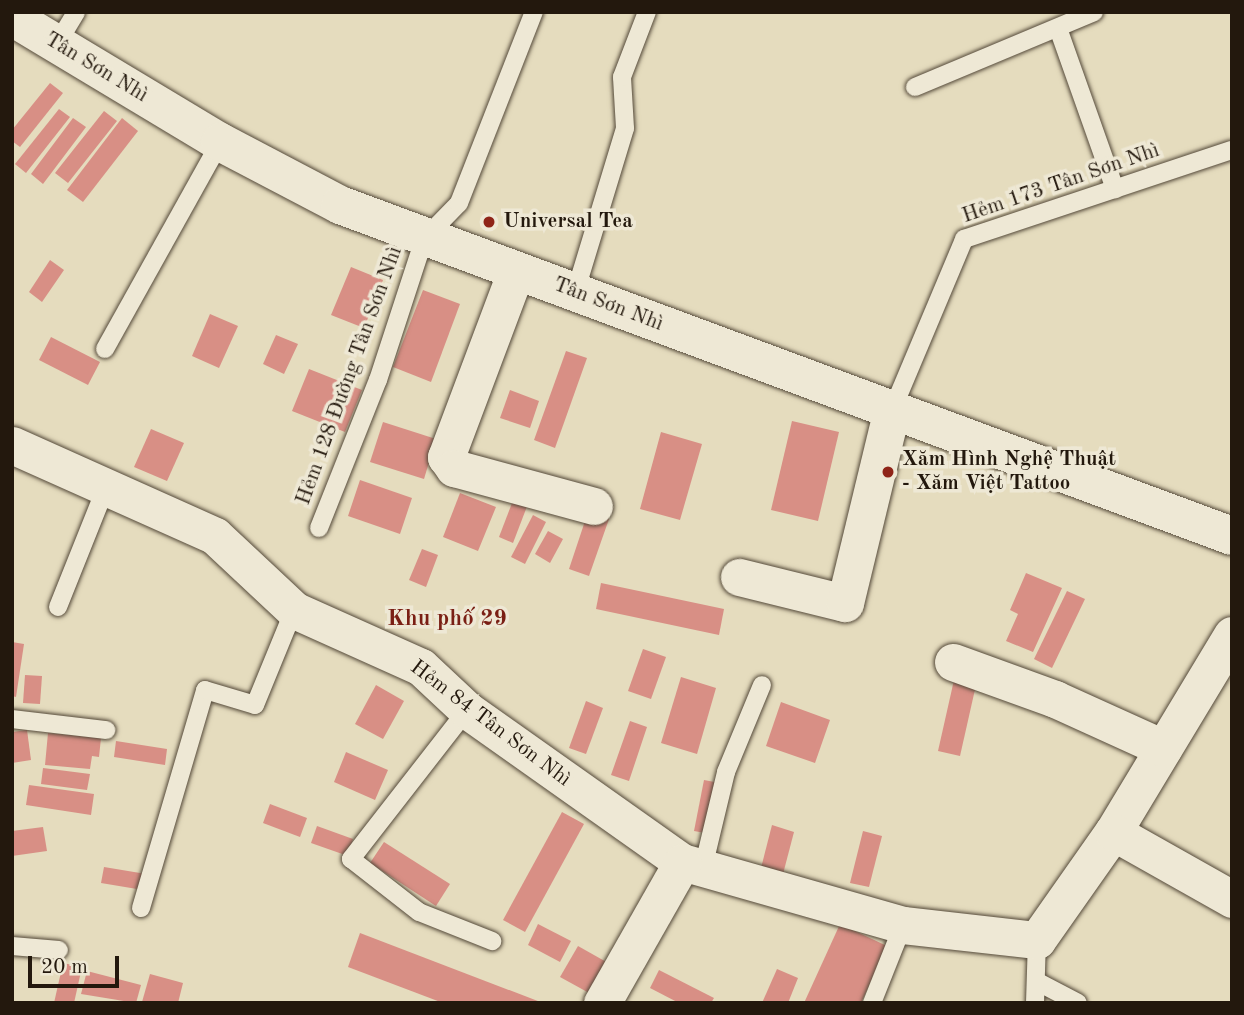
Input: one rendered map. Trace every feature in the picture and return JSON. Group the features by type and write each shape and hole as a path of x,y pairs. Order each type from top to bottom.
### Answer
{"street":[{"name":"Tân Sơn Nhì","path":"12,17 220,142 321,196 424,239 1232,536"},
{"path":"516,271 446,457 454,468 594,506"},
{"path":"739,577 845,603 891,412"},
{"name":"Hẻm 84 Tân Sơn Nhì","path":"12,445 215,536 294,610 421,667 467,710 693,865 903,925 1037,940"},
{"path":"1037,940 1113,832 1163,748 1219,686 1232,635"},
{"path":"953,662 1055,699 1163,748"},
{"path":"1113,832 1232,899"},
{"path":"602,1003 693,865"}],"lane":[{"path":"57,44 76,12"},
{"path":"424,239 459,203 534,12"},
{"path":"575,293 625,128 622,77 647,12"},
{"path":"915,87 1059,31 1094,12"},
{"path":"1059,31 1115,189"},
{"path":"106,349 220,142"},
{"name":"Hẻm 173 Tân Sơn Nhì","path":"891,412 964,239 1232,150"},
{"name":"Hẻm 128 Đường Tân Sơn Nhì","path":"319,528 378,380 424,239"},
{"path":"58,607 106,487"},
{"path":"141,908 205,690 255,705 294,610"},
{"path":"693,865 726,772 762,685"},
{"path":"467,710 351,859 419,912 492,940"},
{"path":"12,719 106,730"},
{"path":"872,1003 903,925"},
{"path":"1035,1003 1037,940"},
{"path":"12,946 60,950"},
{"path":"1036,981 1078,1003"}],"building":[{"path":"50,83 63,93 20,147 12,141 12,130"},
{"path":"59,109 70,117 26,173 15,164"},
{"path":"104,111 117,121 68,183 55,173"},
{"path":"73,118 86,127 43,184 31,174"},
{"path":"122,118 138,131 83,202 67,190"},
{"path":"50,260 64,270 42,302 29,292"},
{"path":"351,267 383,280 364,328 331,315"},
{"path":"423,290 460,304 431,382 393,367"},
{"path":"210,314 238,326 219,368 192,356"},
{"path":"276,335 298,344 284,374 263,364"},
{"path":"51,337 100,362 88,385 39,360"},
{"path":"566,351 587,358 555,448 534,440"},
{"path":"309,369 362,390 345,432 292,411"},
{"path":"510,390 539,401 530,428 500,418"},
{"path":"792,421 839,432 818,521 771,510"},
{"path":"383,422 436,439 424,479 370,462"},
{"path":"151,429 184,443 167,481 134,467"},
{"path":"661,432 702,444 680,520 640,509"},
{"path":"360,480 412,498 400,534 348,516"},
{"path":"517,490 531,496 513,543 499,537"},
{"path":"460,493 496,507 478,551 443,537"},
{"path":"588,512 609,519 589,576 569,569"},
{"path":"533,515 546,522 525,564 511,557"},
{"path":"548,531 563,539 550,563 535,554"},
{"path":"422,549 438,555 426,587 409,580"},
{"path":"1026,573 1062,588 1033,652 1006,641 1018,614 1010,610"},
{"path":"601,583 724,609 719,635 596,609"},
{"path":"1067,591 1085,599 1052,668 1034,659"},
{"path":"12,642 24,644 16,697 12,696"},
{"path":"643,649 666,657 651,699 628,691"},
{"path":"25,675 42,676 40,704 23,703"},
{"path":"681,677 716,688 697,754 661,743"},
{"path":"954,680 976,685 960,756 938,751"},
{"path":"376,685 404,701 383,739 355,724"},
{"path":"586,701 603,708 586,754 569,748"},
{"path":"781,702 830,720 815,763 766,746"},
{"path":"630,721 647,727 629,781 611,775"},
{"path":"27,730 31,760 12,763 12,732"},
{"path":"48,733 101,738 99,757 92,756 90,769 45,765"},
{"path":"116,741 167,749 165,765 114,757"},
{"path":"346,752 388,770 375,800 334,782"},
{"path":"43,768 90,774 87,790 41,784"},
{"path":"704,780 725,784 716,835 694,831"},
{"path":"29,785 94,794 91,815 26,805"},
{"path":"270,804 307,818 300,837 263,823"},
{"path":"562,812 584,824 525,932 503,920"},
{"path":"772,825 794,832 783,874 761,868"},
{"path":"317,826 353,839 348,856 311,843"},
{"path":"43,827 47,851 12,856 12,831"},
{"path":"863,831 882,836 869,887 850,883"},
{"path":"384,842 450,884 436,906 370,863"},
{"path":"104,867 146,874 143,890 101,883"},
{"path":"538,924 571,941 560,962 528,945"},
{"path":"840,924 887,946 861,1003 804,1003"},
{"path":"360,933 543,1003 443,1003 348,967"},
{"path":"578,946 617,968 600,999 560,977"},
{"path":"63,963 82,967 74,1003 54,1003"},
{"path":"777,969 798,978 788,1003 762,1003"},
{"path":"659,970 714,998 711,1003 679,1003 650,988"},
{"path":"87,971 141,985 136,1003 81,994"},
{"path":"150,974 183,983 178,1003 142,1002"}],"place":[{"name":"Universal Tea","path":"489,222"},
{"name":"Xăm Hình Nghệ Thuật - Xăm Việt Tattoo","path":"888,472"}],"district":[{"name":"Khu phố 29","path":"447,619"}]}
